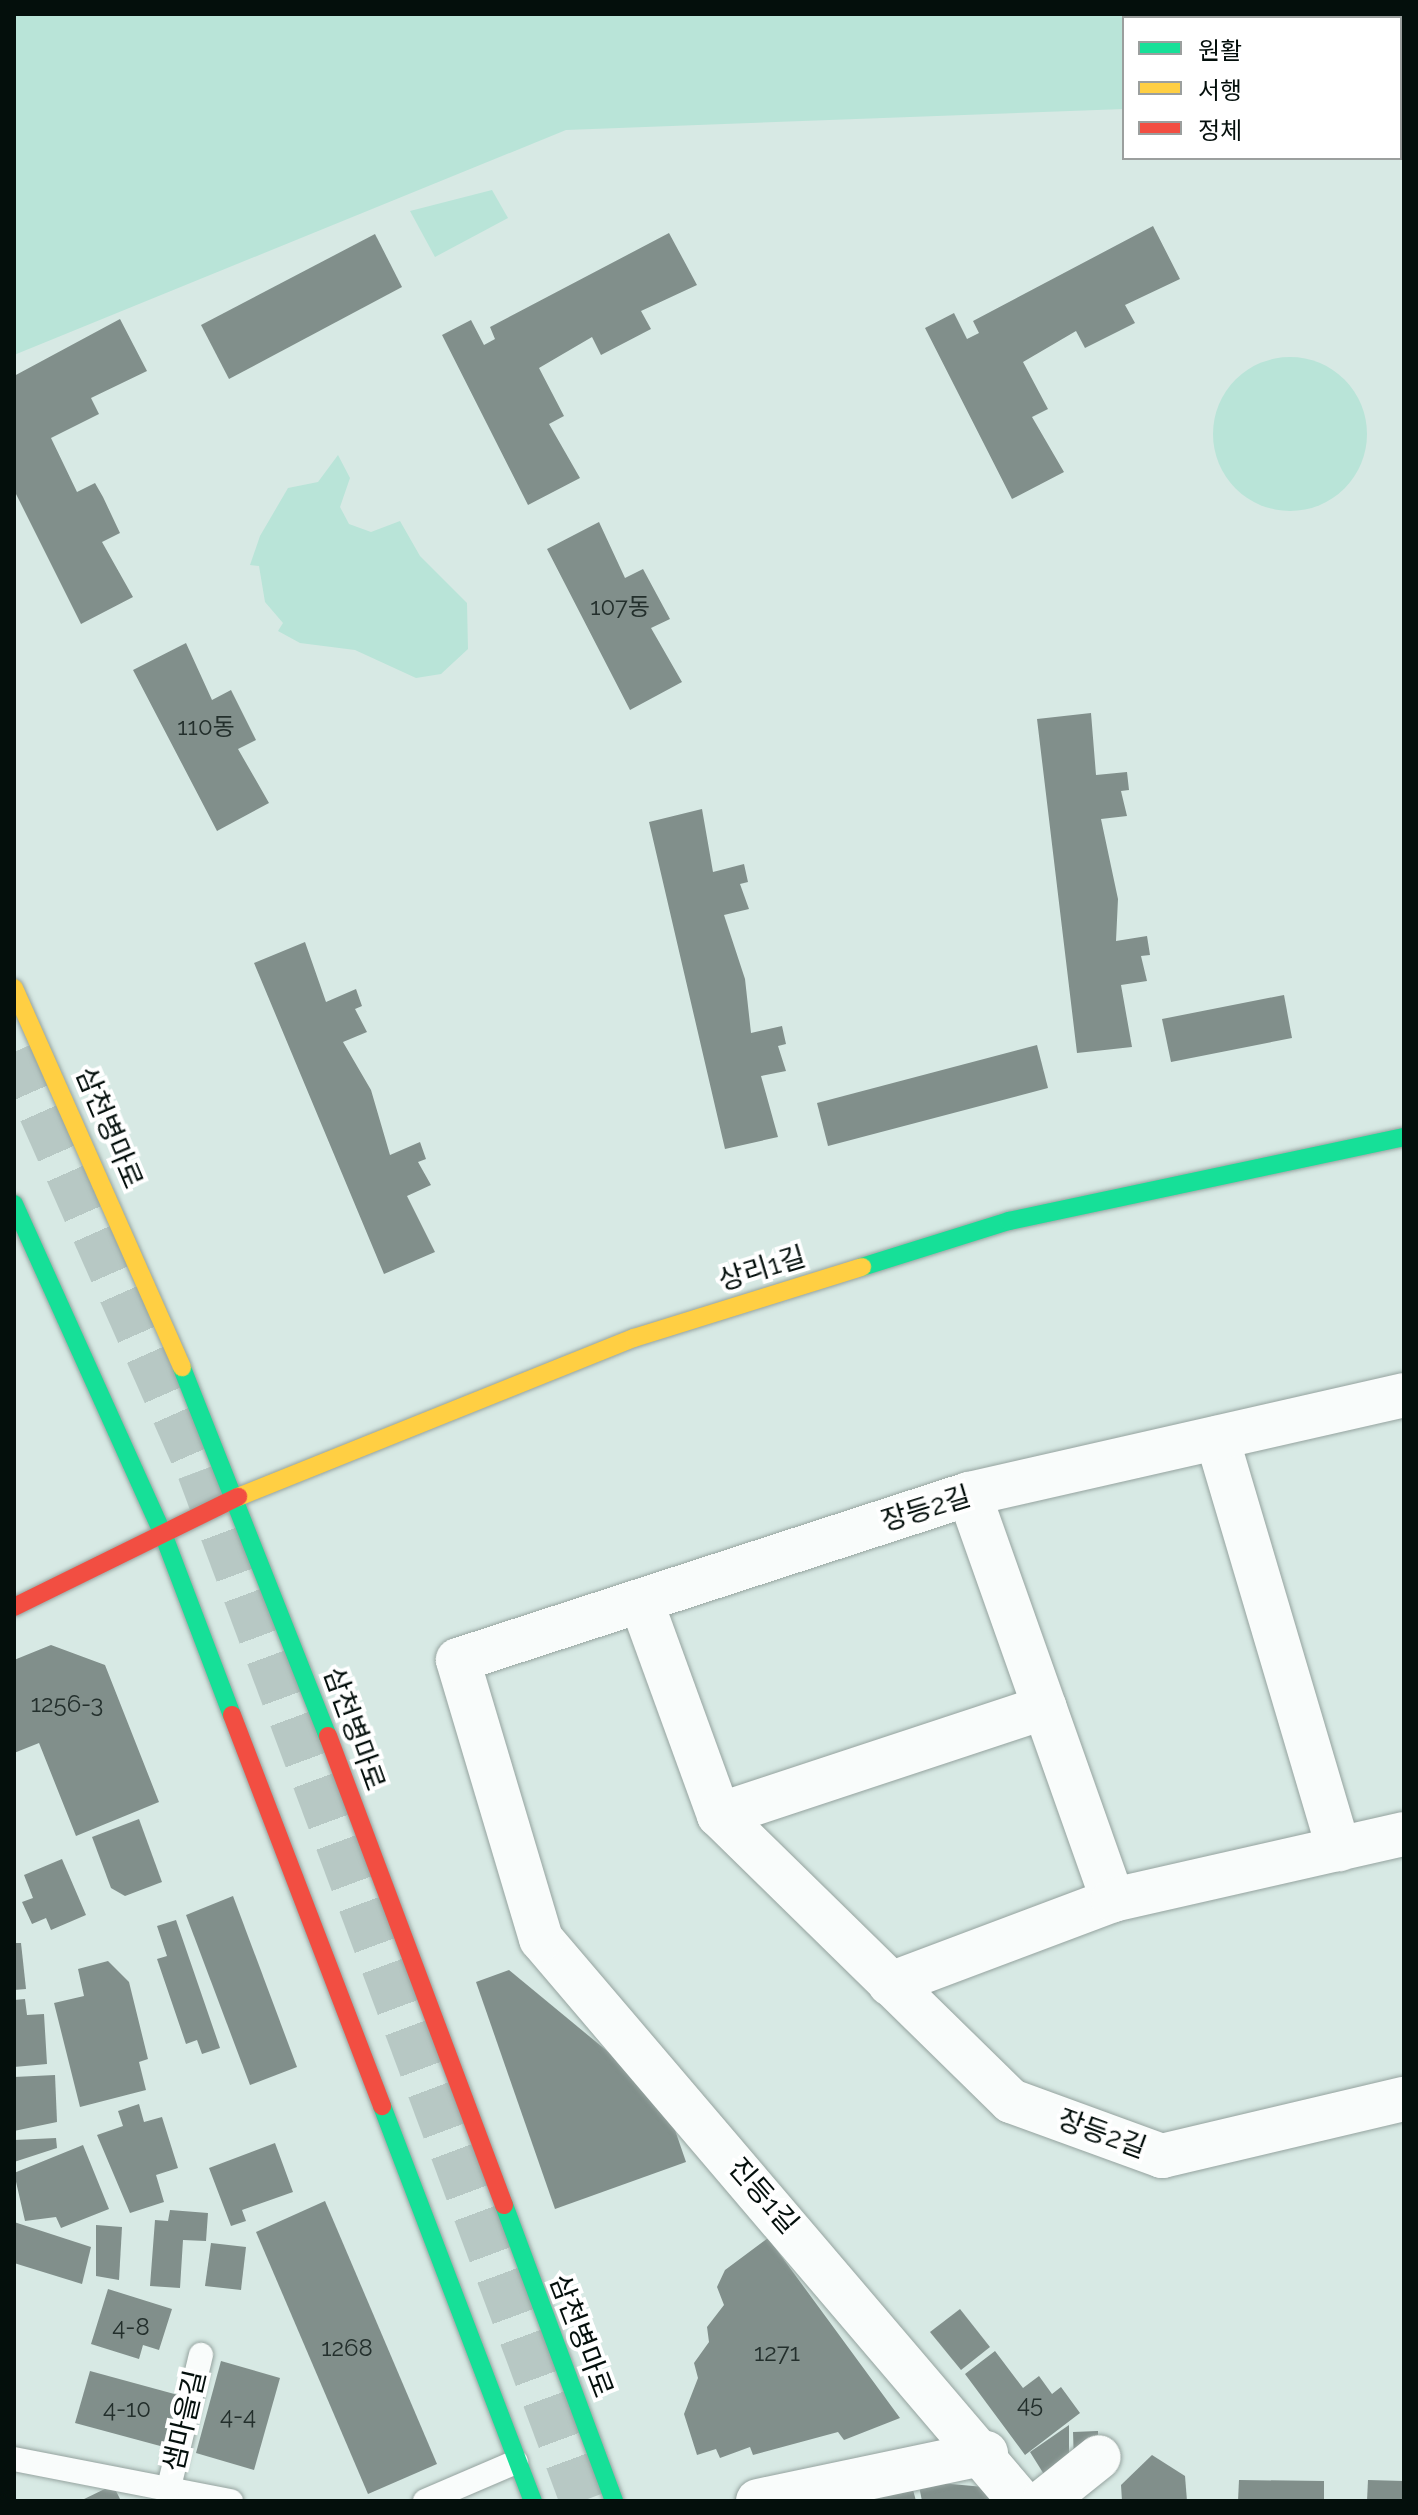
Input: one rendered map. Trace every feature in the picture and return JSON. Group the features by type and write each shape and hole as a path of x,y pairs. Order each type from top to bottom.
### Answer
{"main road":[{"name":"삼천병마로","path":"14,988 239,1497 614,2501"},
{"name":"상리1길","path":"165,1539 239,1497 634,1338 994,1226 1404,1137"},
{"path":"14,1204 165,1539 533,2501"},
{"path":"14,1607 165,1539"}],"street":[{"name":"장등2길","path":"541,1939 458,1660 969,1494 1404,1395"},
{"path":"1217,1438 1339,1849"},
{"path":"969,1494 1113,1900"},
{"name":"장등2길","path":"641,1601 719,1815 1011,2101 1162,2156 1404,2099"},
{"path":"719,1815 1045,1707"},
{"path":"890,1984 1113,1900 1404,1834"},
{"name":"진등1길","path":"541,1939 986,2453 1020,2501"},
{"path":"758,2501 986,2453"},
{"path":"1044,2501 1099,2457"}],"lane":[{"name":"샘마을길","path":"169,2487 201,2355"},
{"name":"샘마을길","path":"14,2459 231,2501"},
{"path":"425,2501 516,2462"}],"green space":[{"path":"14,14 1404,14 1404,108 1402,16 1122,16 1122,109 566,130 14,355"},
{"path":"492,190 508,218 435,257 410,211"},
{"path":"1290,357 1320,363 1345,379 1361,404 1367,434 1361,464 1345,489 1320,505 1290,511 1260,505 1235,489 1219,464 1213,434 1219,404 1235,379 1260,363"},
{"path":"338,455 350,478 340,507 349,524 371,532 400,521 420,556 467,603 468,649 441,674 416,678 355,650 300,643 278,631 283,623 265,602 259,566 250,565 260,536 288,488 318,482"}],"building":[{"path":"1153,226 1180,279 1125,305 1135,323 1085,348 1076,331 1023,362 1048,409 1032,417 1064,472 1012,499 925,328 954,313 967,339 979,333 973,321"},
{"path":"669,233 697,285 641,311 651,329 601,355 592,337 539,368 564,416 549,424 580,478 528,505 442,335 471,320 484,345 495,339 490,327"},
{"path":"375,234 402,287 229,379 201,325"},
{"path":"120,319 147,371 91,398 99,414 51,438 77,492 95,483 103,497 120,533 102,542 133,597 81,624 14,490 14,376"},
{"path":"599,522 625,578 643,569 670,619 651,628 682,682 630,710 547,549"},
{"path":"186,643 212,700 231,690 256,740 238,749 269,803 217,831 133,670"},
{"path":"1091,713 1096,775 1127,772 1129,790 1121,791 1127,816 1101,819 1118,899 1116,941 1147,936 1150,955 1141,956 1147,981 1121,985 1132,1047 1077,1053 1037,719"},
{"path":"702,809 713,872 744,864 748,882 740,884 749,909 724,915 745,979 751,1033 782,1026 786,1044 778,1046 786,1071 761,1076 778,1137 725,1149 649,822"},
{"path":"305,942 326,1002 356,989 362,1006 355,1009 367,1032 343,1042 371,1090 390,1155 420,1142 426,1159 418,1162 431,1185 407,1196 435,1252 384,1274 254,963"},
{"path":"1284,995 1292,1038 1171,1062 1162,1019"},
{"path":"1037,1045 1048,1088 828,1146 817,1103"},
{"path":"51,1645 105,1665 159,1802 76,1836 39,1743 14,1753 14,1660"},
{"path":"139,1819 162,1882 125,1896 111,1888 92,1837"},
{"path":"62,1859 86,1915 51,1930 46,1918 32,1924 22,1902 33,1898 24,1875"},
{"path":"233,1896 297,2067 250,2085 186,1915"},
{"path":"176,1920 220,2048 202,2054 197,2040 186,2044 157,1959 167,1956 157,1926"},
{"path":"14,1943 21,1943 26,1989 14,1990"},
{"path":"108,1961 129,1982 148,2059 139,2062 146,2090 80,2107 54,2003 84,1996 78,1969"},
{"path":"509,1970 664,2098 686,2162 555,2209 476,1982"},
{"path":"25,1999 27,2015 44,2014 47,2064 14,2067 14,2000"},
{"path":"55,2075 57,2122 14,2131 14,2077"},
{"path":"139,2104 144,2122 162,2117 178,2168 156,2175 164,2202 130,2213 97,2135 123,2126 118,2111"},
{"path":"56,2138 57,2148 14,2162 14,2140"},
{"path":"275,2143 293,2192 242,2210 246,2221 231,2226 209,2168"},
{"path":"83,2145 109,2209 61,2228 56,2217 25,2221 14,2173"},
{"path":"325,2201 437,2464 368,2494 256,2232"},
{"path":"170,2210 208,2213 206,2241 183,2240 180,2288 150,2286 155,2220 168,2221"},
{"path":"14,2222 91,2247 82,2284 14,2263"},
{"path":"96,2225 122,2227 119,2280 96,2276"},
{"path":"768,2238 900,2418 844,2440 838,2432 753,2455 750,2447 720,2458 716,2449 697,2455 684,2414 698,2378 694,2363 709,2342 707,2327 724,2305 717,2287 725,2270"},
{"path":"211,2243 246,2247 241,2290 205,2286"},
{"path":"108,2289 172,2309 159,2350 143,2345 139,2359 91,2344"},
{"path":"960,2309 990,2347 961,2370 930,2332"},
{"path":"995,2351 1023,2388 1039,2376 1052,2394 1061,2387 1080,2413 1025,2455 965,2374"},
{"path":"221,2361 280,2378 254,2470 196,2453"},
{"path":"90,2371 178,2395 164,2447 75,2423"},
{"path":"1069,2425 1069,2466 1045,2476 1030,2452"},
{"path":"1098,2431 1098,2452 1074,2464 1073,2432"},
{"path":"1152,2455 1185,2476 1187,2501 1122,2501 1121,2485"},
{"path":"1239,2480 1324,2481 1324,2501 1238,2501"},
{"path":"1368,2480 1404,2481 1404,2501 1367,2501"},
{"path":"918,2481 984,2487 994,2501 922,2501"},
{"path":"113,2485 121,2501 80,2501"},
{"path":"912,2486 916,2501 863,2501"}],"tunnel":[{"path":"14,1052 199,1471 582,2501"}],"traffic: fast":[{"path":"862,1267 1009,1221 1404,1137"},
{"path":"14,1204 165,1539 232,1715"},
{"path":"182,1368 328,1736"},
{"path":"382,2106 533,2501"},
{"path":"504,2205 614,2501"}],"traffic: slow":[{"path":"14,988 182,1368"},
{"path":"238,1497 634,1338 862,1267"}],"traffic: jam":[{"path":"14,1607 238,1497"},
{"path":"232,1715 382,2106"},
{"path":"328,1736 504,2205"}]}
